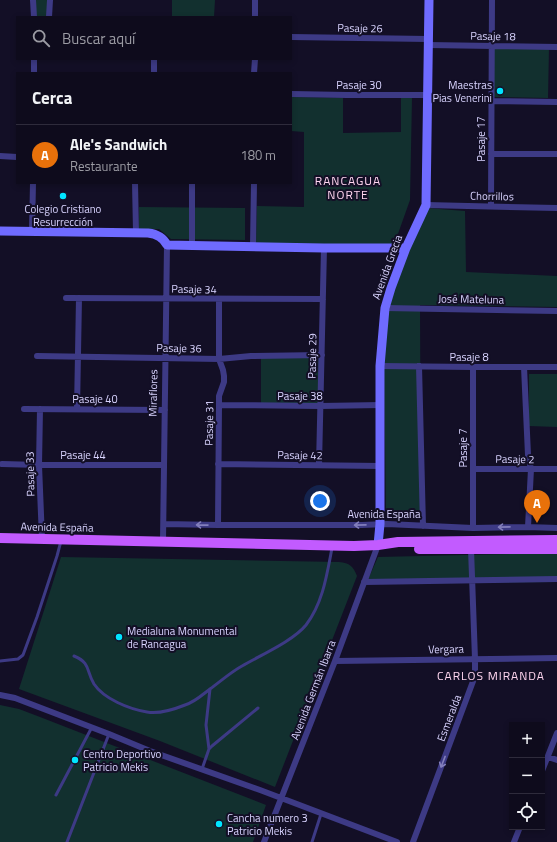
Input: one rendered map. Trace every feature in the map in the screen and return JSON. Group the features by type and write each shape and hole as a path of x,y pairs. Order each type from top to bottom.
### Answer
{"main road":[{"name":"Avenida España","path":"0,538 333,545 378,545 398,542 557,540"},
{"name":"Avenida España","path":"378,545 395,549 557,549"}],"street":[{"path":"33,0 34,16"},
{"path":"49,16 50,0"},
{"path":"255,0 255,16"},
{"name":"Avenida Grecia","path":"378,545 380,524 381,466 380,366 385,308 406,248 426,205 429,0"},
{"name":"Pasaje 17","path":"491,206 492,0"},
{"name":"Pasaje 26","path":"292,37 428,42"},
{"name":"Pasaje 18","path":"428,42 491,46 557,47"},
{"path":"34,60 34,72"},
{"path":"154,60 154,72"},
{"path":"254,72 255,60"},
{"name":"Pasaje 30","path":"292,94 428,95"},
{"path":"491,101 557,102"},
{"path":"491,154 557,154"},
{"path":"0,156 16,156"},
{"path":"32,231 33,184"},
{"path":"135,184 136,232"},
{"path":"192,184 192,245"},
{"path":"253,246 254,184"},
{"name":"Chorrillos","path":"426,205 557,208"},
{"path":"0,231 152,233 157,234 167,245 406,248"},
{"name":"Miraflores","path":"164,541 167,245"},
{"name":"Pasaje 29","path":"319,465 324,248"},
{"name":"Pasaje 34","path":"66,298 323,299"},
{"path":"77,409 79,298"},
{"name":"Pasaje 31","path":"218,525 219,396 224,382 224,370 219,359 220,299"},
{"name":"José Mateluna","path":"385,308 557,311"},
{"name":"Pasaje 36","path":"36,356 219,359 251,356 322,355"},
{"name":"Pasaje 8","path":"380,366 557,367"},
{"path":"419,366 423,526"},
{"path":"524,366 528,455 531,469 528,527"},
{"name":"Pasaje 7","path":"473,367 473,528"},
{"name":"Pasaje 38","path":"219,406 381,405"},
{"name":"Pasaje 40","path":"24,409 165,410"},
{"name":"Pasaje 33","path":"40,409 39,465 42,539"},
{"name":"Pasaje 44","path":"2,464 164,465"},
{"name":"Pasaje 42","path":"218,464 381,466"},
{"name":"Pasaje 2","path":"473,469 557,469"},
{"name":"Avenida España","path":"164,524 380,524 473,528 557,528"},
{"name":"Avenida Germán Ibarra","path":"264,842 335,662 378,545"},
{"name":"Esmeralda","path":"413,842 475,676 476,659 471,549"},
{"path":"364,582 557,580"},
{"name":"Vergara","path":"335,662 557,658"},
{"path":"0,695 15,698 150,751 260,790 397,842"},
{"path":"545,764 557,733"},
{"path":"548,757 557,760"},
{"path":"514,842 519,830"}],"lane":[{"path":"0,661 18,658 23,655 62,539"},
{"path":"74,656 85,662 94,683 102,693 120,703 148,712 159,712 185,705 194,701 242,666 281,644 305,626 312,617 318,605 333,545"},
{"path":"202,770 209,749 206,725 210,689"},
{"path":"209,749 258,708"},
{"path":"56,795 92,727"},
{"path":"67,842 109,734"},
{"path":"312,842 321,814"}],"green space":[{"path":"34,0 50,0 49,16 34,16"},
{"path":"172,0 215,0 214,16 172,16"},
{"path":"494,47 549,48 548,98 493,97"},
{"path":"292,97 343,98 343,133 401,132 401,98 412,98 410,200 394,245 256,243 257,206 304,207 304,132 292,131"},
{"path":"139,207 245,208 245,240 171,239 159,229 139,229"},
{"path":"427,208 465,211 466,272 557,276 557,307 420,305 421,519 390,518 386,517 384,360 388,310 408,249"},
{"path":"261,356 319,356 318,404 261,403"},
{"path":"529,374 557,374 557,427 529,426"},
{"path":"557,553 557,582 366,584 378,557"},
{"name":"Centro Deportivo Patricio Mekis","path":"61,557 339,562 346,563 352,567 357,576 275,787 160,741 19,689"},
{"name":"Centro Deportivo Patricio Mekis","path":"0,705 19,709 266,805 253,842 0,842"}],"place":[{"name":"Maestras Pias Venerini","path":"500,91"},
{"name":"Colegio Cristiano Resurrección","path":"63,196"},
{"name":"Ale's Sandwich","path":"537,523"},
{"name":"Medialuna Monumental de Rancagua","path":"119,637"},
{"name":"Centro Deportivo Patricio Mekis","path":"75,760"},
{"name":"Cancha numero 3 Patricio Mekis","path":"219,824"}],"district":[{"name":"RANCAGUA NORTE","path":"348,187"},
{"name":"CARLOS MIRANDA","path":"491,675"}]}
